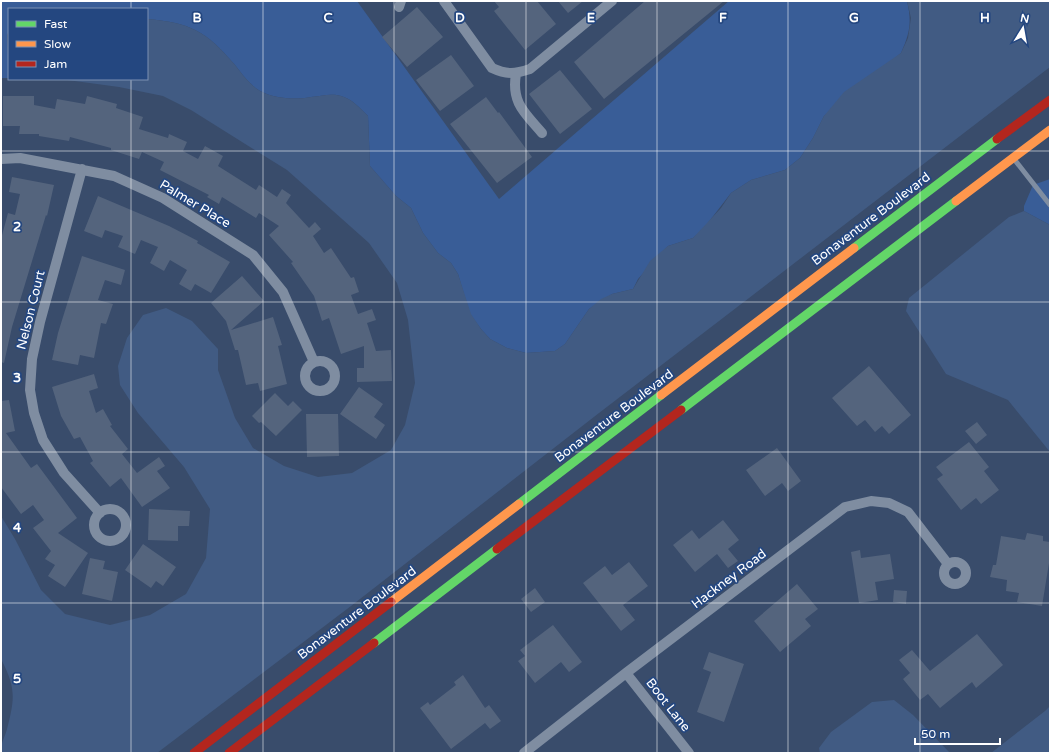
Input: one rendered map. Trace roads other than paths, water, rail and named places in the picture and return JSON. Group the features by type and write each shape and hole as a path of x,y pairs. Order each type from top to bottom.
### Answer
{"main road":[{"name":"Bonaventure Boulevard","path":"194,753 897,215 1050,100"},
{"path":"229,753 1050,130"}],"street":[{"path":"444,1 492,68 503,73 516,74 530,69 612,1"},
{"path":"516,74 514,88 517,100 542,133"},
{"name":"Palmer Place","path":"1,159 20,158 114,176 163,198 252,255 283,292 314,362"},
{"name":"Nelson Court","path":"82,169 40,322 32,359 30,390 34,413 43,440 64,473 100,513"},
{"name":"Hackney Road","path":"524,753 626,673 845,507 871,501 889,503 908,512 948,564"},
{"name":"Boot Lane","path":"626,673 690,753"}],"lane":[{"path":"1013,158 1050,205"}]}
